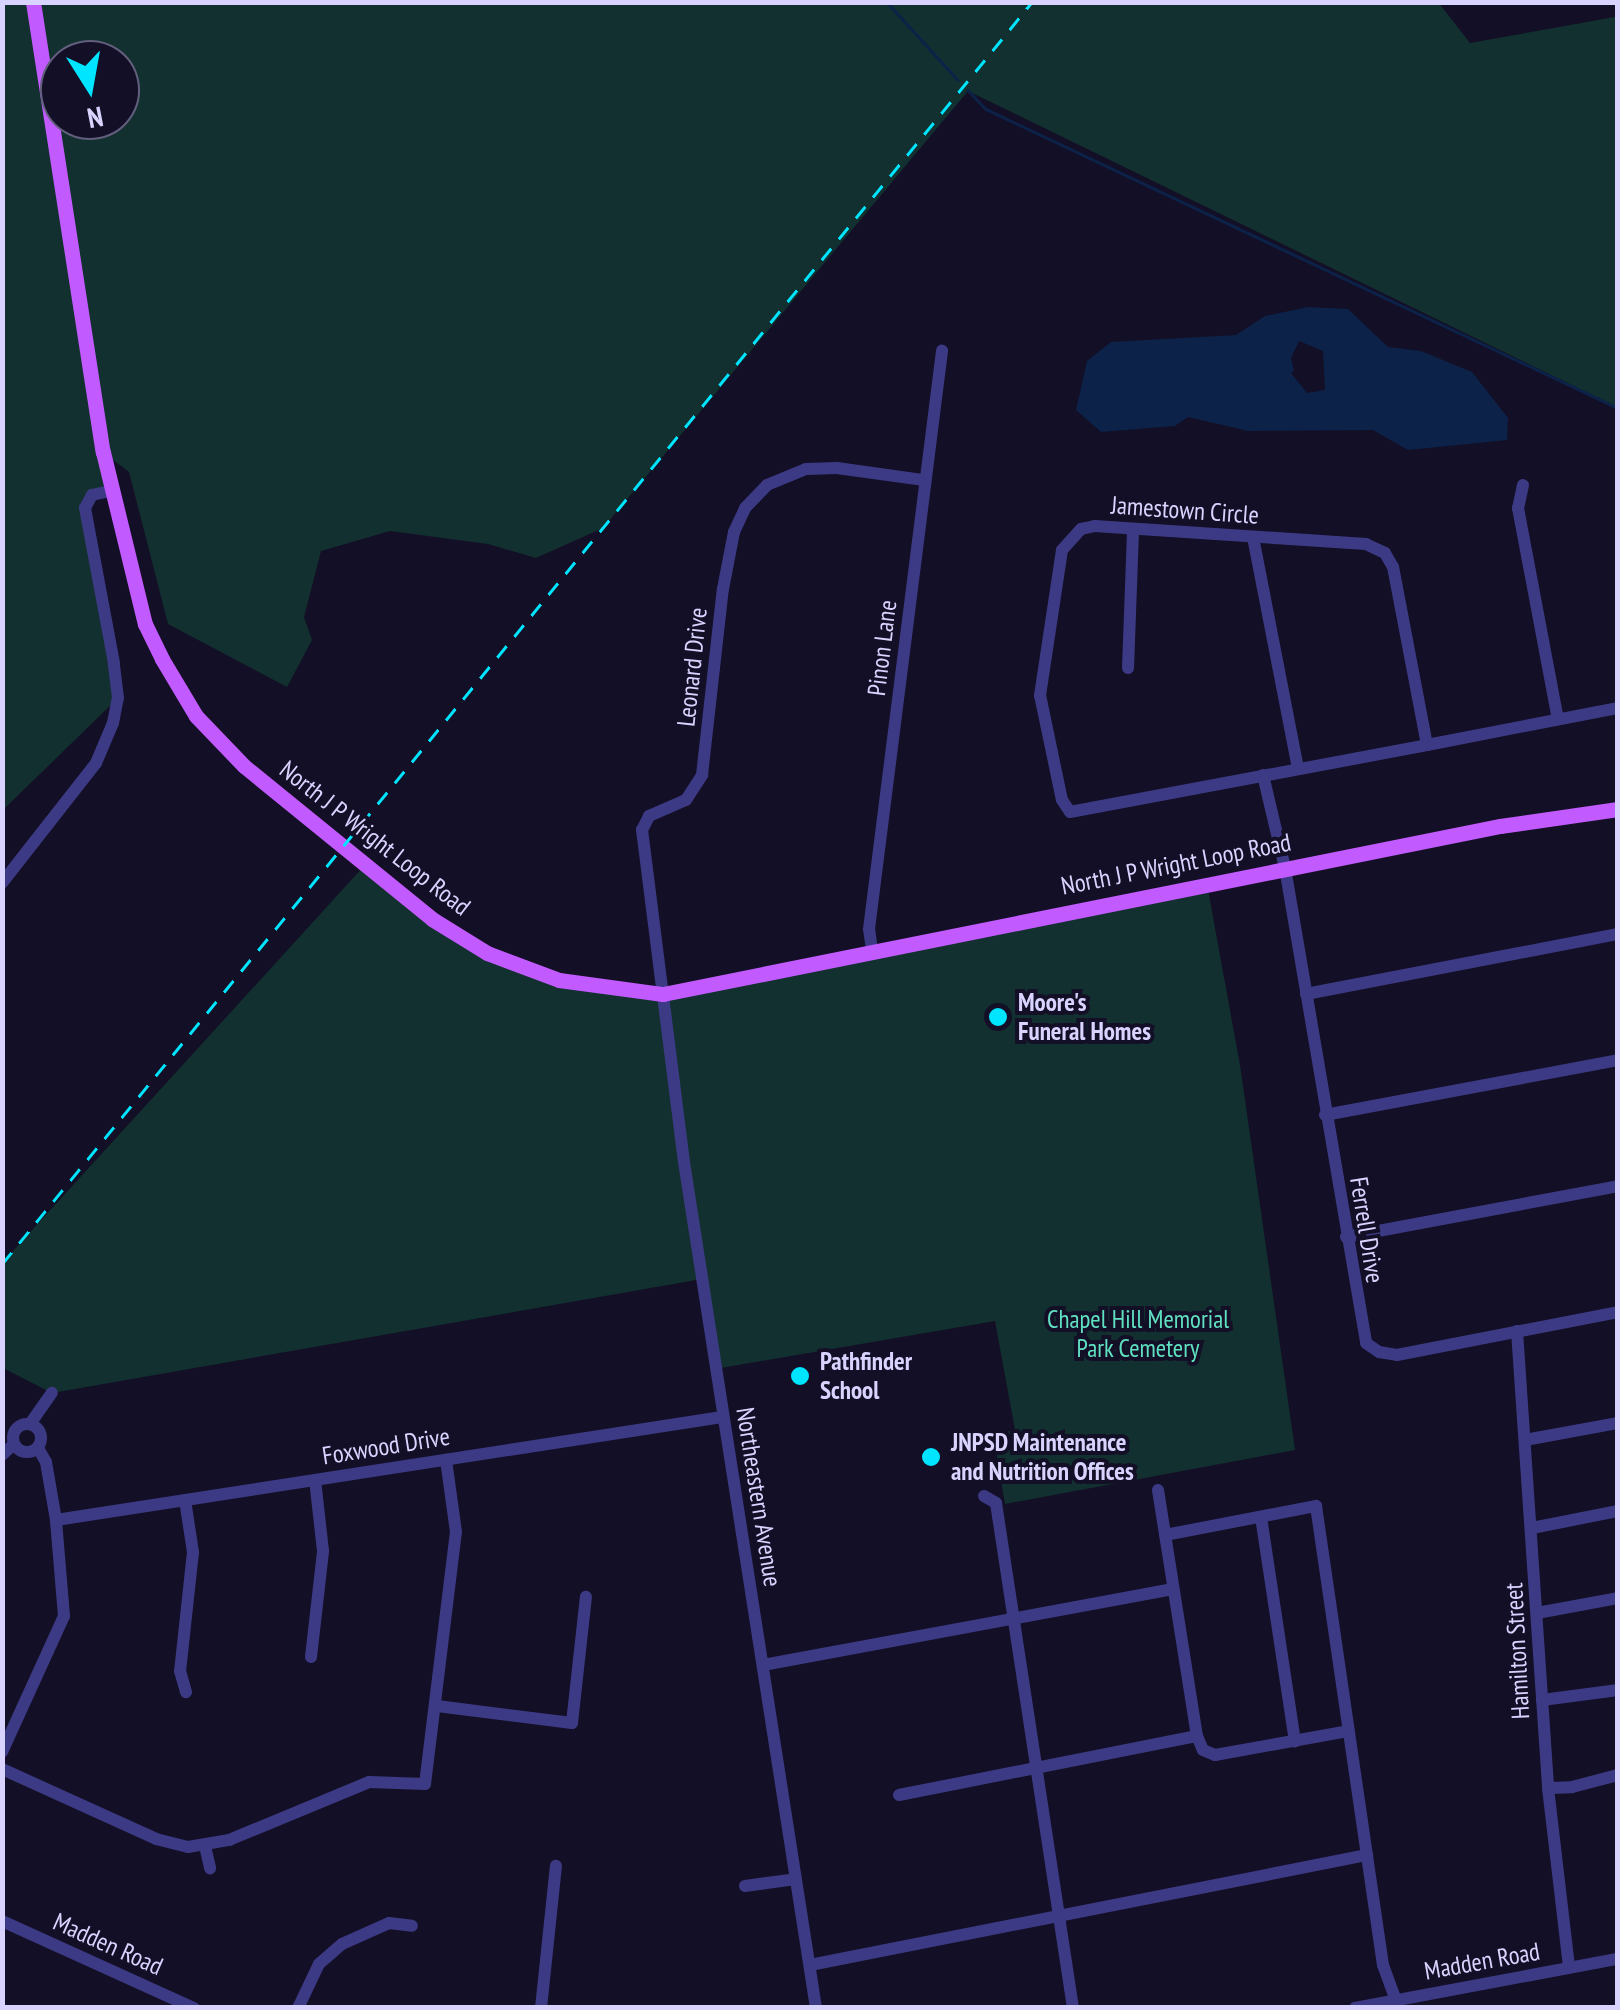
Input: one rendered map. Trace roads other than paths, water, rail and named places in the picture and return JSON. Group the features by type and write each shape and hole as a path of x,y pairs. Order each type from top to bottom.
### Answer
{"main road":[{"name":"North J P Wright Loop Road","path":"33,2 103,452 145,624 196,716 244,766 432,919 487,953 558,980 663,994 1500,826 1618,809"}],"street":[{"name":"Pinon Lane","path":"872,950 869,930 942,351"},
{"name":"Leonard Drive","path":"663,994 642,830 650,816 686,800 702,775 723,588 738,522 768,486 806,469 838,468 924,480"},
{"path":"1523,484 1518,508 1558,719"},
{"path":"2,883 96,763 113,724 118,698 114,663 85,508 92,495 113,490"},
{"name":"Jamestown Circle","path":"1263,776 1070,812 1062,800 1040,695 1062,550 1081,529 1366,544 1385,553 1393,567 1427,744"},
{"path":"1128,668 1133,529"},
{"path":"1253,536 1298,768"},
{"path":"1263,776 1618,708"},
{"name":"Ferrell Drive","path":"1263,776 1285,868 1361,1330 1373,1349 1397,1354 1618,1312"},
{"path":"1306,994 1618,934"},
{"name":"Northeastern Avenue","path":"663,994 722,1417 816,2008"},
{"path":"1326,1115 1618,1060"},
{"path":"1346,1237 1618,1186"},
{"name":"Hamilton Street","path":"1517,1331 1548,1788 1569,1968"},
{"path":"2,1456 14,1444 16,1428 30,1424 52,1393"},
{"name":"Foxwood Drive","path":"56,1520 722,1417"},
{"path":"1525,1440 1618,1423"},
{"path":"2,1752 64,1616 56,1520 46,1462 38,1448 40,1430 30,1424"},
{"path":"14,1444 25,1452 38,1448"},
{"path":"2,1769 156,1839 204,1846 359,1784 392,1780 425,1784 438,1706 456,1532 446,1460"},
{"path":"311,1657 323,1551 315,1480"},
{"path":"1158,1490 1196,1736 1203,1750 1215,1755 1348,1731"},
{"path":"984,1496 996,1502 1073,2008"},
{"path":"184,1500 192,1552 180,1671 186,1692"},
{"path":"1165,1535 1316,1506 1383,1964 1396,2000"},
{"path":"1532,1528 1618,1511"},
{"path":"1262,1517 1296,1741"},
{"path":"763,1664 1173,1589"},
{"path":"438,1706 572,1723 586,1597"},
{"path":"1538,1613 1618,1598"},
{"path":"1542,1700 1618,1690"},
{"path":"899,1794 1196,1736"},
{"path":"1548,1788 1572,1787 1618,1775"},
{"path":"204,1846 210,1868"},
{"path":"810,1965 1366,1855"},
{"path":"541,2008 556,1866"},
{"path":"744,1886 796,1879"},
{"name":"Madden Road","path":"2,1921 194,2008"},
{"path":"298,2008 319,1964 342,1944 389,1923 412,1926"},
{"name":"Madden Road","path":"1355,2008 1618,1959"}],"water":[{"path":"1308,307 1348,309 1388,347 1421,351 1472,372 1508,418 1507,440 1408,450 1373,430 1248,431 1188,417 1175,426 1101,432 1076,410 1087,361 1111,342 1236,335 1265,316","holes":["1299,341 1323,351 1325,390 1307,393 1291,373 1291,358"]}],"waterway":[{"path":"887,2 958,80"},
{"path":"968,90 986,109 1618,408"}],"railway":[{"path":"2,1264 1032,2"}],"place":[{"name":"Moore's Funeral Homes","path":"998,1017"},
{"name":"Pathfinder School","path":"800,1376"},
{"name":"JNPSD Maintenance and Nutrition Offices","path":"931,1457"}],"park label":[{"name":"Chapel Hill Memorial Park Cemetery","path":"1138,1334"}]}
